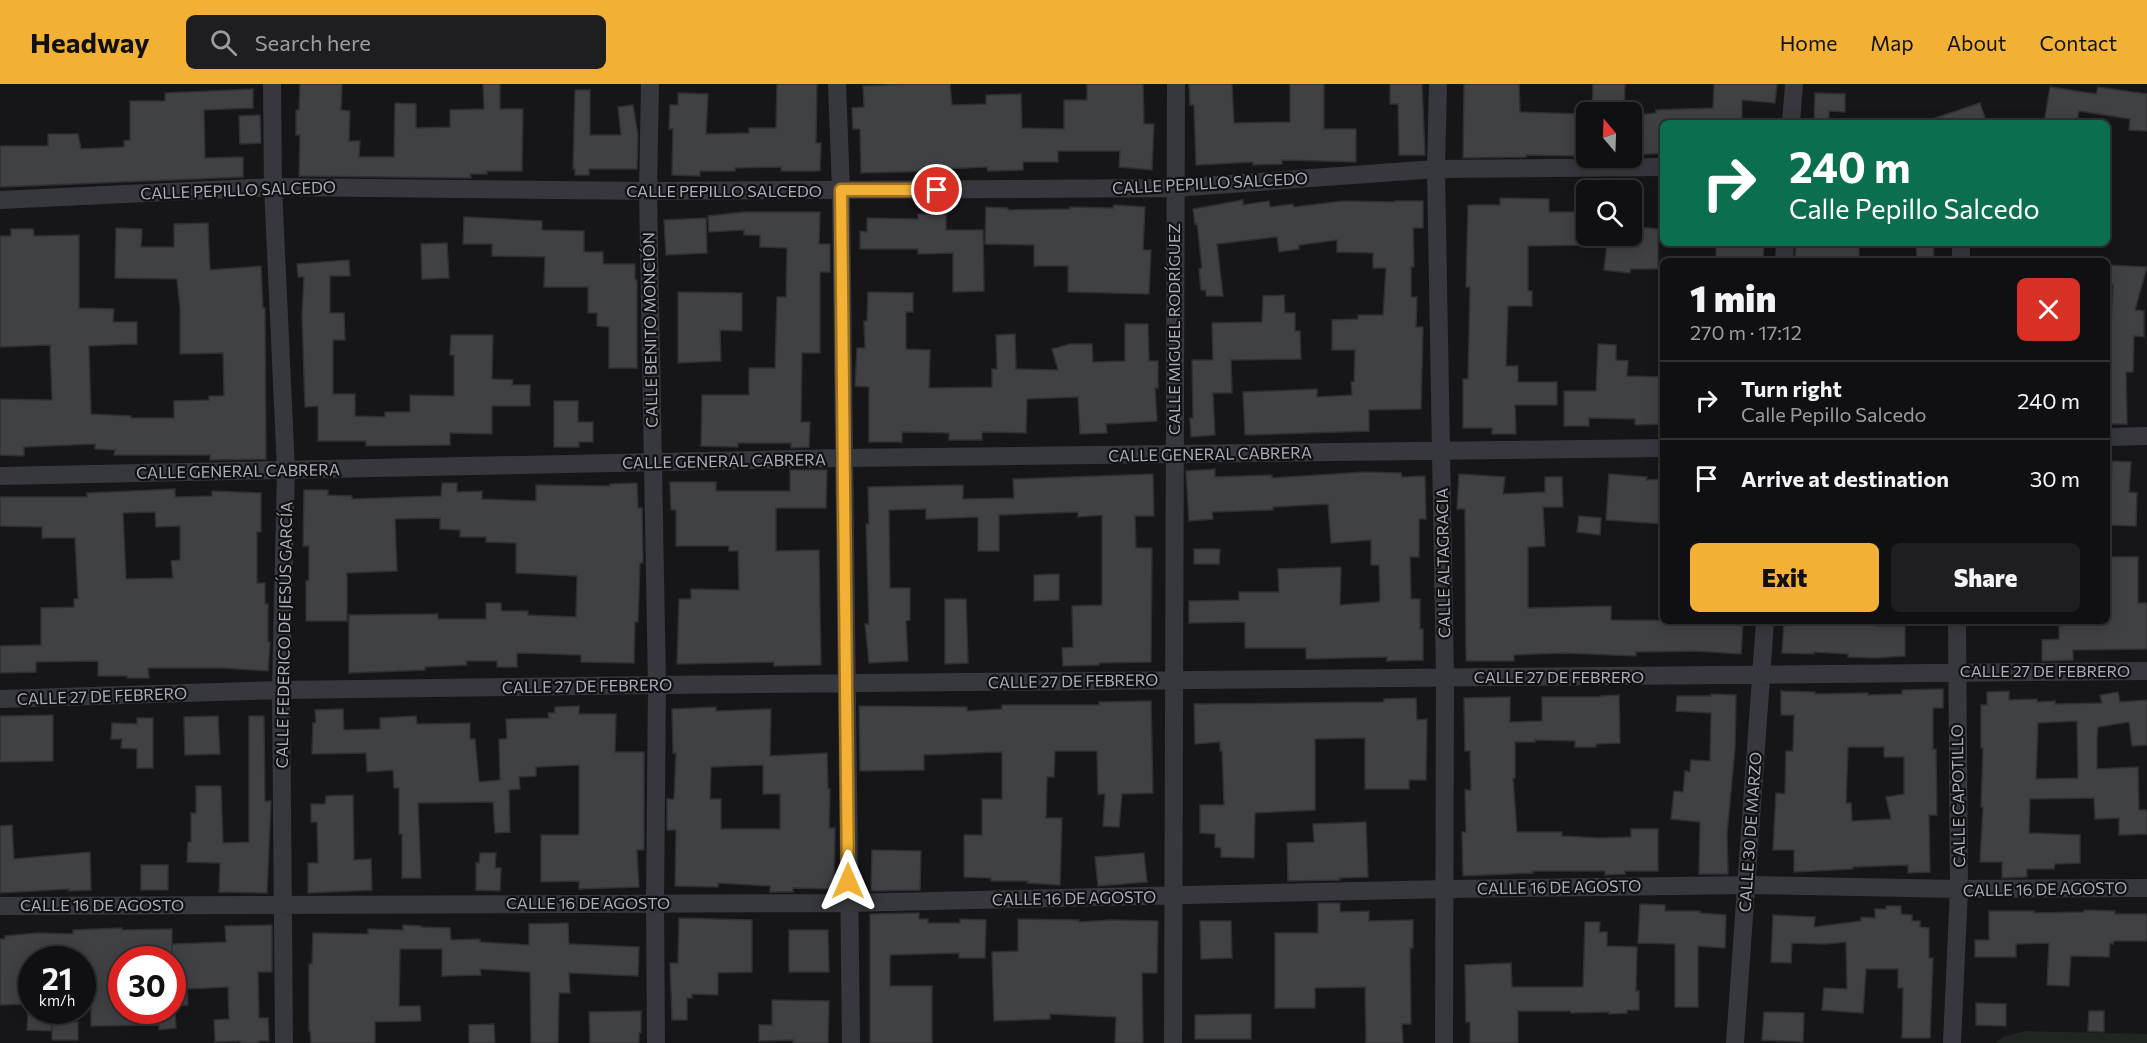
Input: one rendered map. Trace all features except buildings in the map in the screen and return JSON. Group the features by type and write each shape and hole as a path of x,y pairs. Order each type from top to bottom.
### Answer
{"street":[{"name":"CALLE FEDERICO DE JESÚS GARCÍA","path":"272,84 273,187 286,470 281,690 284,1043"},
{"name":"CALLE BENITO MONCIÓN","path":"650,84 648,191 657,685 656,1043"},
{"path":"837,84 841,190 851,1043"},
{"name":"CALLE MIGUEL RODRÍGUEZ","path":"1173,1043 1176,84"},
{"name":"CALLE ALTAGRACIA","path":"1438,84 1436,168 1445,677 1444,1043"},
{"path":"1791,120 1794,84"},
{"name":"CALLE PEPILLO SALCEDO","path":"0,200 273,187 648,191 1175,188 1436,168 1660,167"},
{"path":"2110,437 2147,436"},
{"name":"CALLE GENERAL CABRERA","path":"0,476 844,458 1660,448"},
{"name":"CALLE 30 DE MARZO","path":"1735,1043 1765,624"},
{"name":"CALLE CAPOTILLO","path":"1952,1043 1959,890 1958,624"},
{"name":"CALLE 27 DE FEBRERO","path":"0,699 281,690 657,685 2147,671"},
{"name":"CALLE 16 DE AGOSTO","path":"0,906 848,903 1446,889 1747,885 1959,890 2147,888"}],"shaded area":[{"path":"2025,1031 2147,1034 2147,1043 1995,1043 2003,1037"}],"route":[{"path":"848,881 848,684 841,190 937,190"}]}
